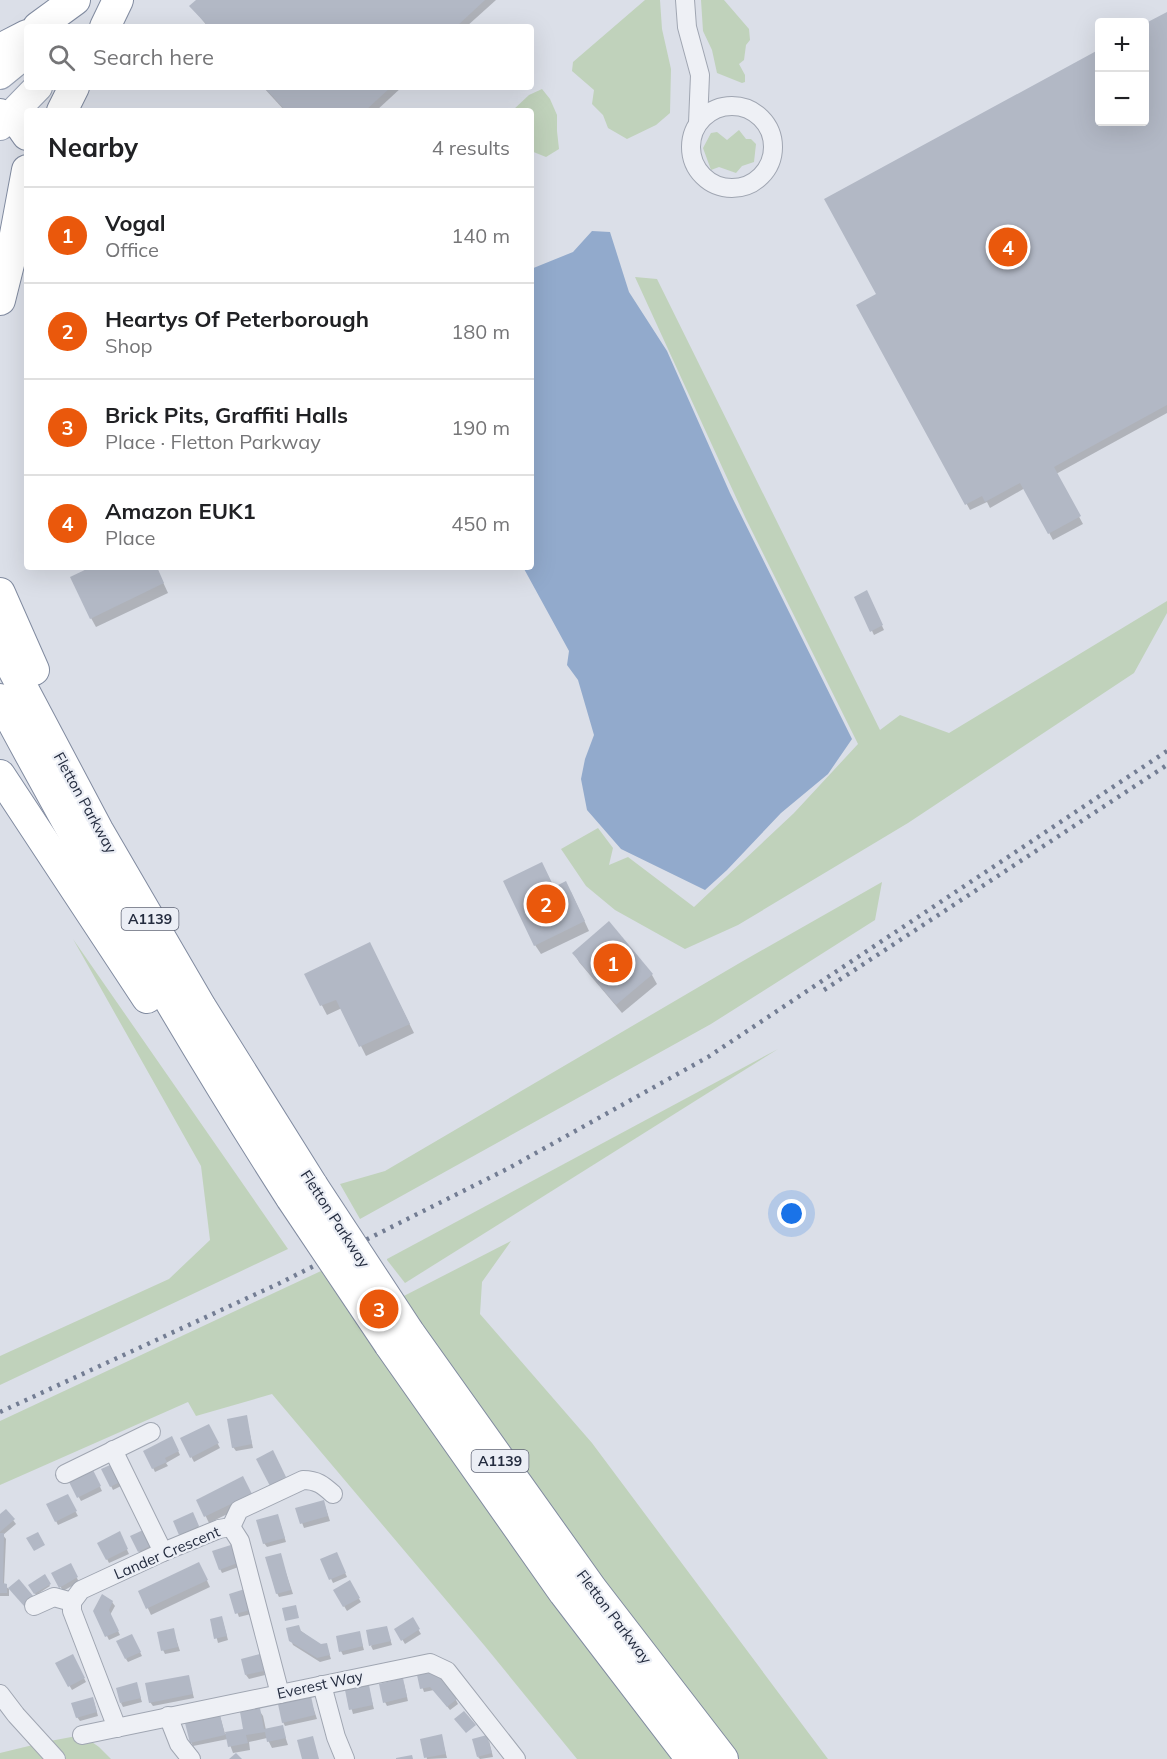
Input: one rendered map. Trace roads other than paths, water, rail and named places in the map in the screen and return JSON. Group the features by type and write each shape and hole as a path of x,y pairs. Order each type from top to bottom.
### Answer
{"highway":[{"path":"42,24 77,0"},
{"path":"106,24 118,0"},
{"path":"0,49 24,37"},
{"path":"64,108 72,90"},
{"path":"0,300 24,186"},
{"path":"11,256 24,221"},
{"name":"A1139","path":"0,593 35,672 130,859 201,1007"},
{"name":"Fletton Parkway","path":"0,645 98,830 201,1007 302,1192 399,1338 578,1591 631,1661 691,1759"},
{"name":"Fletton Parkway","path":"0,699 81,849 182,1022 265,1157 302,1192"},
{"name":"A1139","path":"0,775 158,1014 265,1157"},
{"name":"Fletton Parkway","path":"631,1661 723,1759"}],"main road":[{"path":"58,24 77,0"},
{"path":"97,24 118,0"},
{"path":"0,75 24,55"},
{"path":"9,123 36,90"}],"street":[{"path":"685,0 687,27 700,75 698,123 691,150 697,169 715,184 735,188 755,182 764,174 773,153 772,134 756,113 736,106 725,106 698,123"},
{"path":"700,75 712,93 725,106"},
{"path":"65,1474 152,1432"},
{"path":"113,1450 163,1552"},
{"path":"231,1527 239,1510 303,1480 313,1480 322,1484 333,1494"},
{"name":"Lander Crescent","path":"72,1602 81,1590 163,1552 219,1529 231,1527 240,1541 280,1694"},
{"path":"34,1606 54,1596 72,1602 72,1611 117,1728"},
{"name":"Everest Way","path":"82,1735 430,1663 447,1671 510,1757"},
{"path":"322,1685 336,1737 345,1759"},
{"path":"0,1694 56,1759"},
{"path":"168,1716 178,1744 191,1759"}],"water":[{"path":"592,231 610,232 629,292 667,351 730,493 852,739 828,774 781,813 705,890 621,849 587,810 581,779 585,759 594,735 578,680 567,665 569,651 525,570 534,570 534,268 573,252"}],"railway":[{"path":"0,1412 280,1283 509,1168 708,1057 1167,751"},
{"path":"824,990 1167,765"}],"place":[{"name":"Amazon EUK1","path":"1008,247"},
{"name":"Heartys Of Peterborough","path":"546,904"},
{"name":"Vogal","path":"613,963"},
{"name":"Brick Pits, Graffiti Halls","path":"379,1309"}]}
